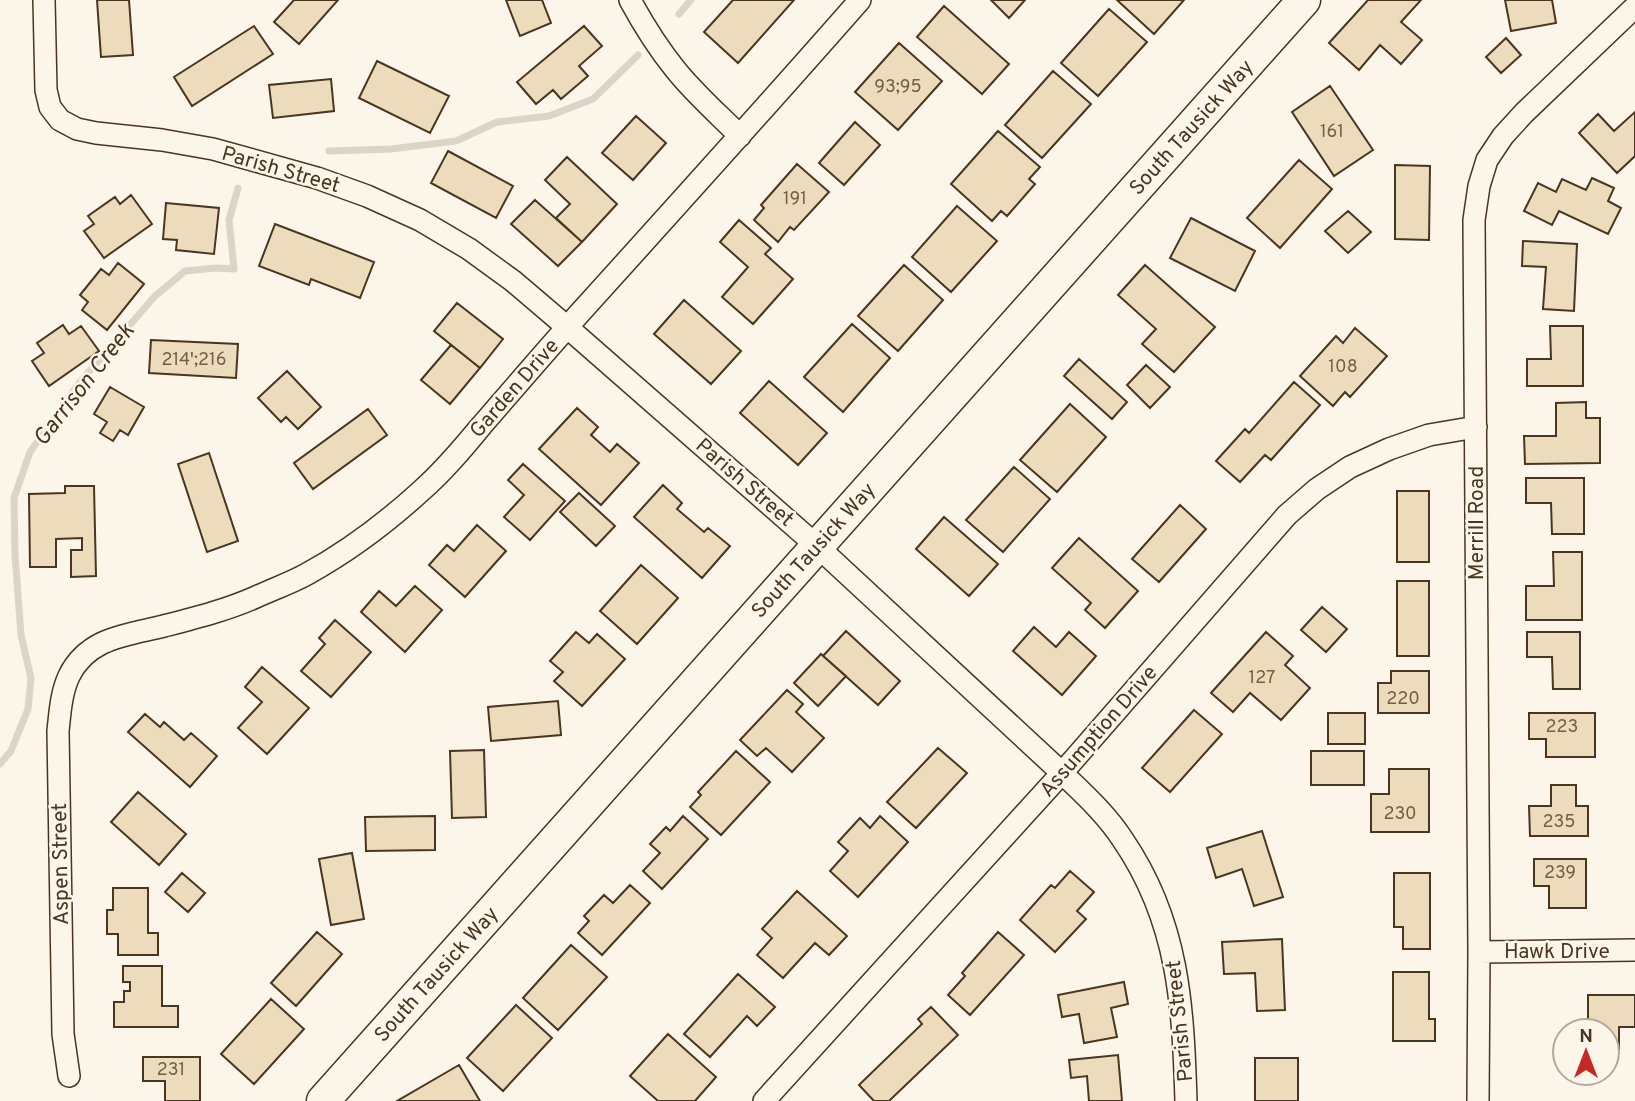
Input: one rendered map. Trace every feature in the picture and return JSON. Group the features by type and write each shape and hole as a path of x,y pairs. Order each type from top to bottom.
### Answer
{"main road":[{"name":"South Tausick Way","path":"323,1101 1304,0"}],"street":[{"name":"Parish Street","path":"44,0 46,90 50,107 60,120 77,129 96,133 213,149 317,178 368,196 420,220 469,249 513,281 567,327 817,546 1062,773 1094,805 1123,840 1163,918 1175,960 1182,1009 1186,1101"},
{"path":"630,0 645,28 675,69 740,136"},
{"name":"Garden Drive","path":"83,657 102,642 201,616 252,599 307,574 351,545 423,490 860,0"},
{"name":"Merrill Road","path":"1478,1101 1474,220 1479,186 1487,160 1503,136 1635,7"},
{"name":"Assumption Drive","path":"764,1101 1062,773 1287,515 1317,489 1350,467 1429,435 1476,427"},
{"name":"Aspen Street","path":"69,1076 63,1034 58,731 61,700 69,676 83,657"},
{"name":"Hawk Drive","path":"1479,952 1635,950"}],"building":[{"path":"97,0 129,0 133,55 101,57"},
{"path":"294,0 338,0 299,44 274,22"},
{"path":"506,0 542,0 551,23 520,36"},
{"path":"733,0 794,0 738,63 704,32"},
{"path":"991,0 1025,0 1009,18"},
{"path":"1117,0 1184,0 1154,34"},
{"path":"1368,0 1421,0 1401,22 1422,40 1401,64 1380,45 1359,70 1329,43"},
{"path":"1505,0 1552,0 1556,23 1511,31"},
{"path":"944,6 1009,64 982,94 917,37"},
{"path":"1109,9 1147,42 1098,96 1061,63"},
{"path":"254,26 273,54 192,106 174,77"},
{"path":"584,26 602,46 579,66 588,76 561,99 553,90 536,104 517,82"},
{"path":"1506,38 1521,55 1501,73 1486,57"},
{"path":"899,43 942,81 898,130 855,92"},
{"path":"377,61 449,96 430,133 359,98"},
{"path":"1053,71 1091,104 1042,158 1005,125"},
{"path":"331,79 334,111 273,118 269,85"},
{"path":"1330,86 1373,150 1334,176 1292,112"},
{"path":"1635,112 1635,156 1617,173 1579,133 1598,114 1614,131"},
{"path":"636,116 666,143 633,180 602,153"},
{"path":"855,122 880,145 844,185 819,163"},
{"path":"998,131 1040,167 1029,179 1035,184 1007,216 1001,211 992,221 951,184"},
{"path":"448,151 513,186 496,218 431,183"},
{"path":"567,157 617,204 582,242 556,218 570,204 545,180"},
{"path":"1299,160 1332,189 1280,248 1247,218"},
{"path":"797,164 829,192 794,230 790,227 778,242 754,220 764,208 761,205"},
{"path":"1395,165 1430,166 1429,240 1395,239"},
{"path":"1592,178 1614,188 1608,201 1621,208 1608,234 1559,211 1552,225 1524,211 1538,183 1556,192 1562,179 1586,190"},
{"path":"131,195 152,224 104,258 84,231 94,224 88,216 115,197 120,204"},
{"path":"535,200 582,242 558,266 511,224"},
{"path":"166,203 219,208 214,254 176,250 177,240 163,239"},
{"path":"957,206 997,241 951,292 912,257"},
{"path":"1348,211 1371,232 1348,253 1325,231"},
{"path":"1191,218 1255,251 1235,291 1170,258"},
{"path":"739,220 771,248 765,254 793,279 753,324 722,297 748,267 720,242"},
{"path":"275,224 374,262 360,298 311,279 309,285 259,266"},
{"path":"1523,241 1577,244 1574,311 1543,309 1546,267 1522,266"},
{"path":"118,263 144,284 107,330 82,310 88,302 80,295 101,269 109,275"},
{"path":"904,265 943,300 898,351 858,316"},
{"path":"1145,265 1215,327 1174,372 1142,344 1156,329 1118,295"},
{"path":"684,300 741,351 711,384 654,334"},
{"path":"457,303 503,339 480,368 434,331"},
{"path":"852,324 890,358 843,412 804,377"},
{"path":"63,325 69,334 81,326 99,351 49,386 32,361 44,353 37,343"},
{"path":"1550,326 1583,326 1583,386 1527,386 1527,359 1551,359"},
{"path":"1355,328 1387,356 1350,397 1345,392 1333,406 1300,376 1336,336 1343,343"},
{"path":"151,340 238,344 236,378 149,373"},
{"path":"451,345 480,368 450,404 421,380"},
{"path":"1079,359 1127,402 1112,419 1064,376"},
{"path":"1146,365 1170,387 1150,408 1127,385"},
{"path":"287,371 321,407 298,429 286,417 281,422 258,398"},
{"path":"769,381 827,433 798,465 740,413"},
{"path":"1294,382 1320,405 1271,460 1265,455 1240,482 1216,461 1245,429 1249,433"},
{"path":"110,387 144,407 128,435 120,430 113,441 100,433 107,422 94,414"},
{"path":"1586,402 1586,418 1600,418 1600,463 1525,464 1524,436 1556,436 1556,403"},
{"path":"1070,404 1106,437 1057,492 1020,460"},
{"path":"577,408 598,427 591,435 610,452 617,444 639,463 601,505 539,449"},
{"path":"368,409 387,435 313,489 294,463"},
{"path":"209,453 238,541 207,552 178,464"},
{"path":"523,464 565,501 530,540 504,517 524,495 508,480"},
{"path":"1014,467 1050,499 1003,552 966,520"},
{"path":"1526,478 1584,478 1584,534 1552,534 1551,503 1526,503"},
{"path":"663,485 682,503 677,509 704,532 708,528 730,546 702,578 634,517"},
{"path":"65,486 94,486 96,576 71,577 71,550 82,550 82,538 56,539 56,567 30,567 29,494 65,493"},
{"path":"1397,491 1429,491 1429,562 1397,562"},
{"path":"579,493 615,526 596,546 560,512"},
{"path":"1180,505 1206,529 1159,582 1132,559"},
{"path":"944,517 998,564 969,596 916,549"},
{"path":"477,525 506,551 465,597 429,565 447,545 454,551"},
{"path":"1079,538 1138,591 1105,628 1085,610 1091,603 1052,568"},
{"path":"1553,552 1582,552 1582,620 1526,620 1526,586 1554,586"},
{"path":"641,565 678,598 637,644 600,611"},
{"path":"1397,581 1429,581 1429,656 1397,656"},
{"path":"415,586 442,610 405,652 361,612 379,591 396,606"},
{"path":"1322,607 1347,629 1326,652 1301,630"},
{"path":"335,620 371,652 331,697 301,671 325,644 319,638"},
{"path":"1034,627 1056,647 1069,632 1096,656 1062,695 1013,651"},
{"path":"846,631 900,681 878,705 823,656"},
{"path":"576,632 589,643 597,634 625,659 582,706 554,681 563,672 550,661"},
{"path":"1266,632 1293,656 1285,665 1310,688 1281,720 1250,693 1233,712 1211,693"},
{"path":"1527,632 1580,632 1580,689 1553,689 1552,657 1527,657"},
{"path":"821,654 846,676 818,706 794,683"},
{"path":"262,667 309,708 267,754 238,728 262,702 245,687"},
{"path":"1391,671 1429,671 1429,713 1378,713 1378,683 1391,683"},
{"path":"787,690 803,704 796,712 824,738 792,772 766,748 757,756 740,740"},
{"path":"558,701 561,735 491,741 488,707"},
{"path":"1194,710 1222,734 1170,792 1142,768"},
{"path":"1328,713 1365,713 1365,744 1328,744"},
{"path":"1529,713 1595,713 1595,757 1546,757 1546,739 1529,739"},
{"path":"145,714 160,727 164,722 184,740 191,733 217,756 190,787 128,732"},
{"path":"938,748 967,773 916,828 887,802"},
{"path":"484,750 486,817 452,818 450,751"},
{"path":"736,751 770,782 721,835 690,807 701,795 698,792"},
{"path":"1311,751 1364,751 1364,785 1311,785"},
{"path":"1389,769 1429,769 1429,832 1371,832 1371,794 1389,794"},
{"path":"1551,785 1576,785 1576,806 1588,806 1588,836 1530,836 1529,806 1551,806"},
{"path":"138,792 186,834 159,865 111,822"},
{"path":"435,816 435,850 366,851 365,817"},
{"path":"683,816 708,839 662,889 643,871 660,853 650,844 666,827 670,831"},
{"path":"880,816 908,842 858,897 830,871 848,851 838,842 860,818 870,828"},
{"path":"1262,831 1283,897 1254,906 1242,869 1216,878 1207,848"},
{"path":"352,853 364,919 331,925 319,859"},
{"path":"1534,859 1586,859 1586,908 1549,908 1549,886 1534,886"},
{"path":"1070,871 1094,892 1077,911 1086,919 1055,952 1020,920 1051,885 1055,888"},
{"path":"182,873 205,893 188,912 165,892"},
{"path":"1394,873 1430,873 1430,949 1403,949 1403,927 1394,927"},
{"path":"630,885 650,903 602,955 578,933 589,921 584,916 604,895 613,903"},
{"path":"113,888 148,888 148,933 158,933 158,955 118,955 118,934 107,934 107,910 113,910"},
{"path":"797,891 847,936 829,955 815,943 783,978 757,955 772,938 762,929"},
{"path":"317,932 342,954 296,1006 271,983"},
{"path":"998,932 1024,955 970,1015 948,995 965,976 962,973"},
{"path":"1282,939 1285,1010 1257,1011 1255,973 1224,974 1222,942"},
{"path":"571,945 607,977 558,1030 523,998"},
{"path":"123,966 162,966 162,1006 178,1006 178,1027 114,1027 114,1002 124,1002 124,991 130,991 130,982 123,982"},
{"path":"1393,972 1429,972 1429,1019 1435,1019 1435,1041 1393,1041"},
{"path":"738,974 775,1007 757,1026 747,1016 710,1057 684,1034"},
{"path":"1124,982 1128,1004 1111,1008 1117,1037 1084,1043 1079,1014 1062,1017 1058,995"},
{"path":"1588,995 1635,995 1635,1027 1621,1027 1621,1017 1588,1017"},
{"path":"271,999 304,1029 254,1084 221,1054"},
{"path":"516,1005 552,1038 503,1091 467,1058"},
{"path":"931,1007 958,1035 889,1101 874,1101 859,1085 922,1024 918,1019"},
{"path":"668,1034 716,1077 695,1101 658,1101 630,1076"},
{"path":"1118,1055 1122,1101 1089,1101 1087,1076 1071,1078 1069,1060"},
{"path":"143,1057 200,1057 200,1101 165,1101 165,1081 143,1081"},
{"path":"1255,1058 1298,1058 1298,1101 1255,1101"},
{"path":"459,1065 480,1101 397,1101"}],"waterway":[{"name":"Garrison Creek","path":"679,14 691,0"},
{"name":"Garrison Creek","path":"329,151 391,149 456,141 497,122 549,116 593,99 638,55"},
{"name":"Garrison Creek","path":"0,764 11,751 28,709 31,678 21,635 14,498 30,452 80,382 155,296 185,271 234,269 229,220 238,188"}]}
